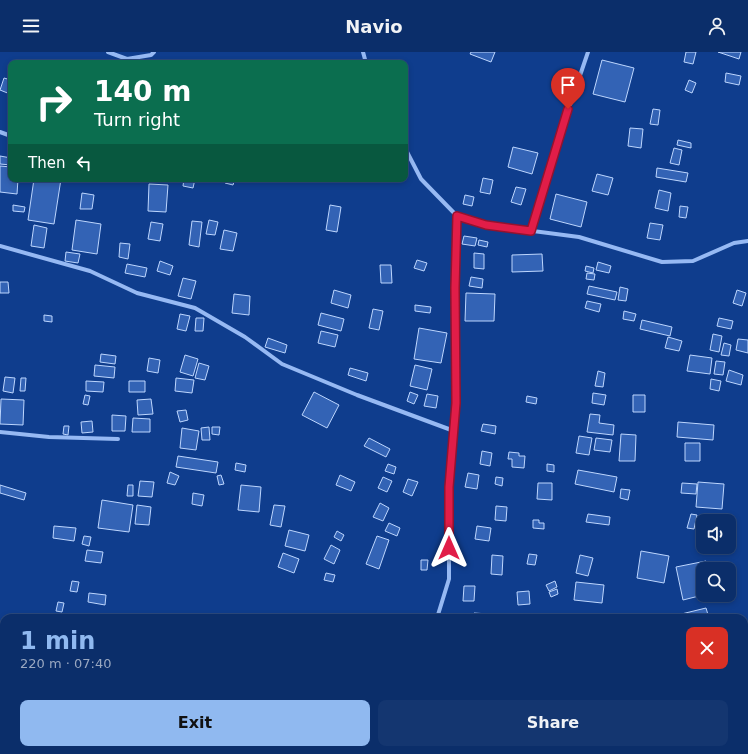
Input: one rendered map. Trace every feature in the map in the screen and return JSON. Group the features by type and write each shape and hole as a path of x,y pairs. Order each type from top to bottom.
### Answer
{"street":[{"path":"108,52 127,59 151,55 154,52"},
{"path":"531,231 559,138 588,52"},
{"path":"408,154 421,179 457,216 486,225 579,237 662,262 693,260 734,243 748,241"},
{"path":"438,614 449,579 449,487 456,403 455,288 457,216"},
{"path":"0,246 90,271 137,293 195,308 245,338 282,364 356,395 454,431"},
{"path":"0,432 48,437 118,439"}],"building":[{"path":"471,52 495,52 491,62 470,54"},
{"path":"686,52 696,52 693,64 684,62"},
{"path":"718,52 741,52 739,59"},
{"path":"602,60 634,68 625,102 593,94"},
{"path":"726,73 741,76 739,85 725,82"},
{"path":"4,78 8,79 8,93 0,90"},
{"path":"689,80 696,83 692,93 685,90"},
{"path":"653,109 660,110 658,125 650,124"},
{"path":"630,128 643,129 641,148 628,146"},
{"path":"678,140 691,143 691,148 677,145"},
{"path":"513,147 538,153 532,174 508,167"},
{"path":"674,148 682,150 679,165 670,163"},
{"path":"0,156 8,157 8,165 0,164"},
{"path":"0,166 8,167 8,182 18,182 17,194 0,192"},
{"path":"657,168 688,173 686,182 656,177"},
{"path":"597,174 613,178 608,195 592,191"},
{"path":"483,178 493,180 490,194 480,192"},
{"path":"34,182 61,182 54,224 28,220"},
{"path":"184,182 194,182 193,188 183,186"},
{"path":"225,182 234,182 233,185"},
{"path":"149,184 168,185 166,212 148,211"},
{"path":"516,187 526,189 521,205 511,202"},
{"path":"659,190 671,193 668,211 655,208"},
{"path":"82,193 94,195 92,209 80,209"},
{"path":"556,194 587,202 581,227 550,219"},
{"path":"465,195 474,197 472,206 463,204"},
{"path":"13,205 25,207 24,212 13,211"},
{"path":"330,205 341,207 337,232 326,230"},
{"path":"680,206 688,207 686,218 679,217"},
{"path":"76,220 101,224 97,254 72,250"},
{"path":"209,220 218,222 215,235 206,234"},
{"path":"192,221 202,222 199,247 189,245"},
{"path":"151,222 163,224 160,241 148,239"},
{"path":"650,223 663,225 660,240 647,238"},
{"path":"34,225 47,228 44,248 31,246"},
{"path":"224,230 237,233 233,251 220,249"},
{"path":"464,236 477,238 475,246 462,244"},
{"path":"479,240 488,242 487,247 478,245"},
{"path":"120,243 130,244 128,259 119,257"},
{"path":"66,252 80,254 78,263 65,261"},
{"path":"474,253 484,254 484,269 474,268"},
{"path":"542,254 543,271 512,272 512,255"},
{"path":"417,260 427,263 424,271 414,268"},
{"path":"160,261 173,266 170,275 157,271"},
{"path":"598,262 611,266 609,273 596,270"},
{"path":"127,264 147,268 145,277 125,273"},
{"path":"380,265 391,265 392,283 381,283"},
{"path":"586,266 594,268 593,273 585,271"},
{"path":"587,273 595,274 594,280 586,279"},
{"path":"471,277 483,279 482,288 469,286"},
{"path":"183,278 196,281 191,299 178,296"},
{"path":"0,282 8,282 9,293 0,293"},
{"path":"589,286 617,292 615,300 587,294"},
{"path":"620,287 628,289 626,301 618,300"},
{"path":"334,290 351,295 348,308 331,303"},
{"path":"737,290 746,293 742,306 733,303"},
{"path":"466,293 495,294 494,321 465,321"},
{"path":"234,294 250,296 249,315 232,313"},
{"path":"587,301 601,304 599,312 585,308"},
{"path":"415,305 431,307 430,313 415,311"},
{"path":"373,309 383,311 379,330 369,328"},
{"path":"624,311 636,314 634,321 623,319"},
{"path":"321,313 344,319 341,331 318,325"},
{"path":"180,314 190,316 186,331 177,329"},
{"path":"44,315 52,316 52,322 44,321"},
{"path":"196,318 204,318 203,331 195,331"},
{"path":"719,318 733,321 731,329 717,326"},
{"path":"642,320 672,327 670,336 640,329"},
{"path":"419,328 447,333 441,363 414,359"},
{"path":"321,331 338,335 335,347 318,343"},
{"path":"713,334 722,336 719,352 710,350"},
{"path":"668,337 682,341 679,351 665,348"},
{"path":"268,338 287,345 285,353 265,347"},
{"path":"738,339 748,340 748,353 736,350"},
{"path":"724,343 731,345 729,356 721,355"},
{"path":"101,354 116,356 115,364 100,362"},
{"path":"185,355 198,359 193,376 180,372"},
{"path":"690,355 712,358 710,374 687,371"},
{"path":"149,358 160,360 158,373 147,371"},
{"path":"716,361 725,362 723,375 714,374"},
{"path":"199,363 209,366 205,380 195,378"},
{"path":"95,365 115,367 114,378 94,376"},
{"path":"415,365 432,369 427,390 410,386"},
{"path":"350,368 368,373 366,381 348,375"},
{"path":"729,370 743,375 741,385 726,381"},
{"path":"598,371 605,373 603,387 595,386"},
{"path":"5,377 15,378 13,393 3,391"},
{"path":"21,378 26,378 25,391 20,391"},
{"path":"176,378 194,380 192,393 175,391"},
{"path":"711,379 721,381 719,391 710,389"},
{"path":"86,381 104,382 103,392 86,391"},
{"path":"129,381 145,381 145,392 129,392"},
{"path":"314,392 339,405 327,428 302,415"},
{"path":"410,392 418,395 414,404 407,401"},
{"path":"593,393 606,395 604,405 592,403"},
{"path":"427,394 438,396 436,408 424,406"},
{"path":"85,395 90,396 88,405 83,404"},
{"path":"633,395 645,395 645,412 633,412"},
{"path":"527,396 537,398 536,404 526,402"},
{"path":"1,399 24,400 23,425 0,424"},
{"path":"151,399 153,414 138,415 137,400"},
{"path":"186,410 188,420 180,422 177,411"},
{"path":"590,414 600,415 599,423 614,425 613,435 587,432"},
{"path":"112,415 126,416 125,431 112,431"},
{"path":"133,418 150,419 150,432 132,432"},
{"path":"92,421 93,432 82,433 81,422"},
{"path":"678,422 714,425 713,440 677,437"},
{"path":"483,424 496,426 495,434 481,431"},
{"path":"64,426 69,426 68,435 63,434"},
{"path":"209,427 210,440 202,440 201,428"},
{"path":"212,427 220,427 219,435 212,434"},
{"path":"182,428 199,431 196,450 180,448"},
{"path":"621,434 636,435 635,461 619,461"},
{"path":"579,436 592,438 589,455 576,453"},
{"path":"369,438 390,449 386,457 364,446"},
{"path":"596,438 612,440 610,452 594,450"},
{"path":"685,443 700,443 700,461 685,461"},
{"path":"482,451 492,453 490,466 480,464"},
{"path":"509,452 519,453 519,456 525,456 524,468 512,467 512,459 508,459"},
{"path":"178,456 218,462 216,473 176,467"},
{"path":"236,463 246,465 245,472 235,470"},
{"path":"388,464 396,467 394,474 385,471"},
{"path":"547,464 554,465 554,472 547,471"},
{"path":"578,470 617,477 614,492 575,484"},
{"path":"170,472 179,476 175,485 167,483"},
{"path":"468,473 479,475 477,489 465,487"},
{"path":"221,475 224,484 219,485 217,476"},
{"path":"340,475 355,482 351,491 336,485"},
{"path":"383,477 392,481 387,492 378,488"},
{"path":"496,477 503,478 502,486 495,484"},
{"path":"408,479 418,482 412,496 403,492"},
{"path":"140,481 154,482 152,497 138,496"},
{"path":"698,482 724,484 722,509 696,507"},
{"path":"538,483 552,483 552,500 537,499"},
{"path":"682,483 697,484 696,494 681,493"},
{"path":"0,485 26,493 24,500 0,493"},
{"path":"128,485 133,485 133,496 127,496"},
{"path":"241,485 261,487 259,512 238,510"},
{"path":"621,489 630,490 628,500 620,498"},
{"path":"193,493 204,495 202,506 192,504"},
{"path":"102,500 133,505 129,532 98,528"},
{"path":"380,503 389,508 383,521 373,517"},
{"path":"137,505 151,507 149,525 135,524"},
{"path":"274,505 285,506 281,527 270,525"},
{"path":"496,506 507,507 506,521 495,520"},
{"path":"588,514 610,517 609,525 586,522"},
{"path":"691,514 696,515 694,529 687,528"},
{"path":"533,520 539,520 539,523 544,523 544,529 533,528"},
{"path":"389,523 400,528 397,536 385,531"},
{"path":"54,526 76,528 74,541 53,538"},
{"path":"477,526 491,528 489,541 475,539"},
{"path":"289,530 309,535 305,551 285,546"},
{"path":"337,531 344,535 341,541 334,537"},
{"path":"84,536 91,537 89,546 82,544"},
{"path":"377,536 389,540 379,569 366,564"},
{"path":"331,545 340,550 334,564 324,559"},
{"path":"87,550 103,552 101,563 85,561"},
{"path":"641,551 669,556 664,583 637,578"},
{"path":"283,553 299,559 294,573 278,567"},
{"path":"529,554 537,555 535,565 527,564"},
{"path":"492,555 503,556 502,575 491,574"},
{"path":"580,555 593,558 588,576 576,573"},
{"path":"421,560 428,560 427,570 421,570"},
{"path":"696,563 696,597 683,600 676,567"},
{"path":"326,573 335,575 333,582 324,580"},
{"path":"72,581 79,582 77,592 70,591"},
{"path":"555,581 557,587 549,591 546,585"},
{"path":"576,582 604,585 602,603 574,600"},
{"path":"464,586 475,586 474,601 463,601"},
{"path":"557,589 558,594 551,597 549,592"},
{"path":"529,591 530,604 518,605 517,592"},
{"path":"89,593 106,595 105,605 88,602"},
{"path":"58,602 64,603 62,612 56,611"},
{"path":"706,608 708,614 681,614"}],"route":[{"path":"449,548 449,487 456,403 455,288 457,216 486,225 531,231 568,109"}]}
